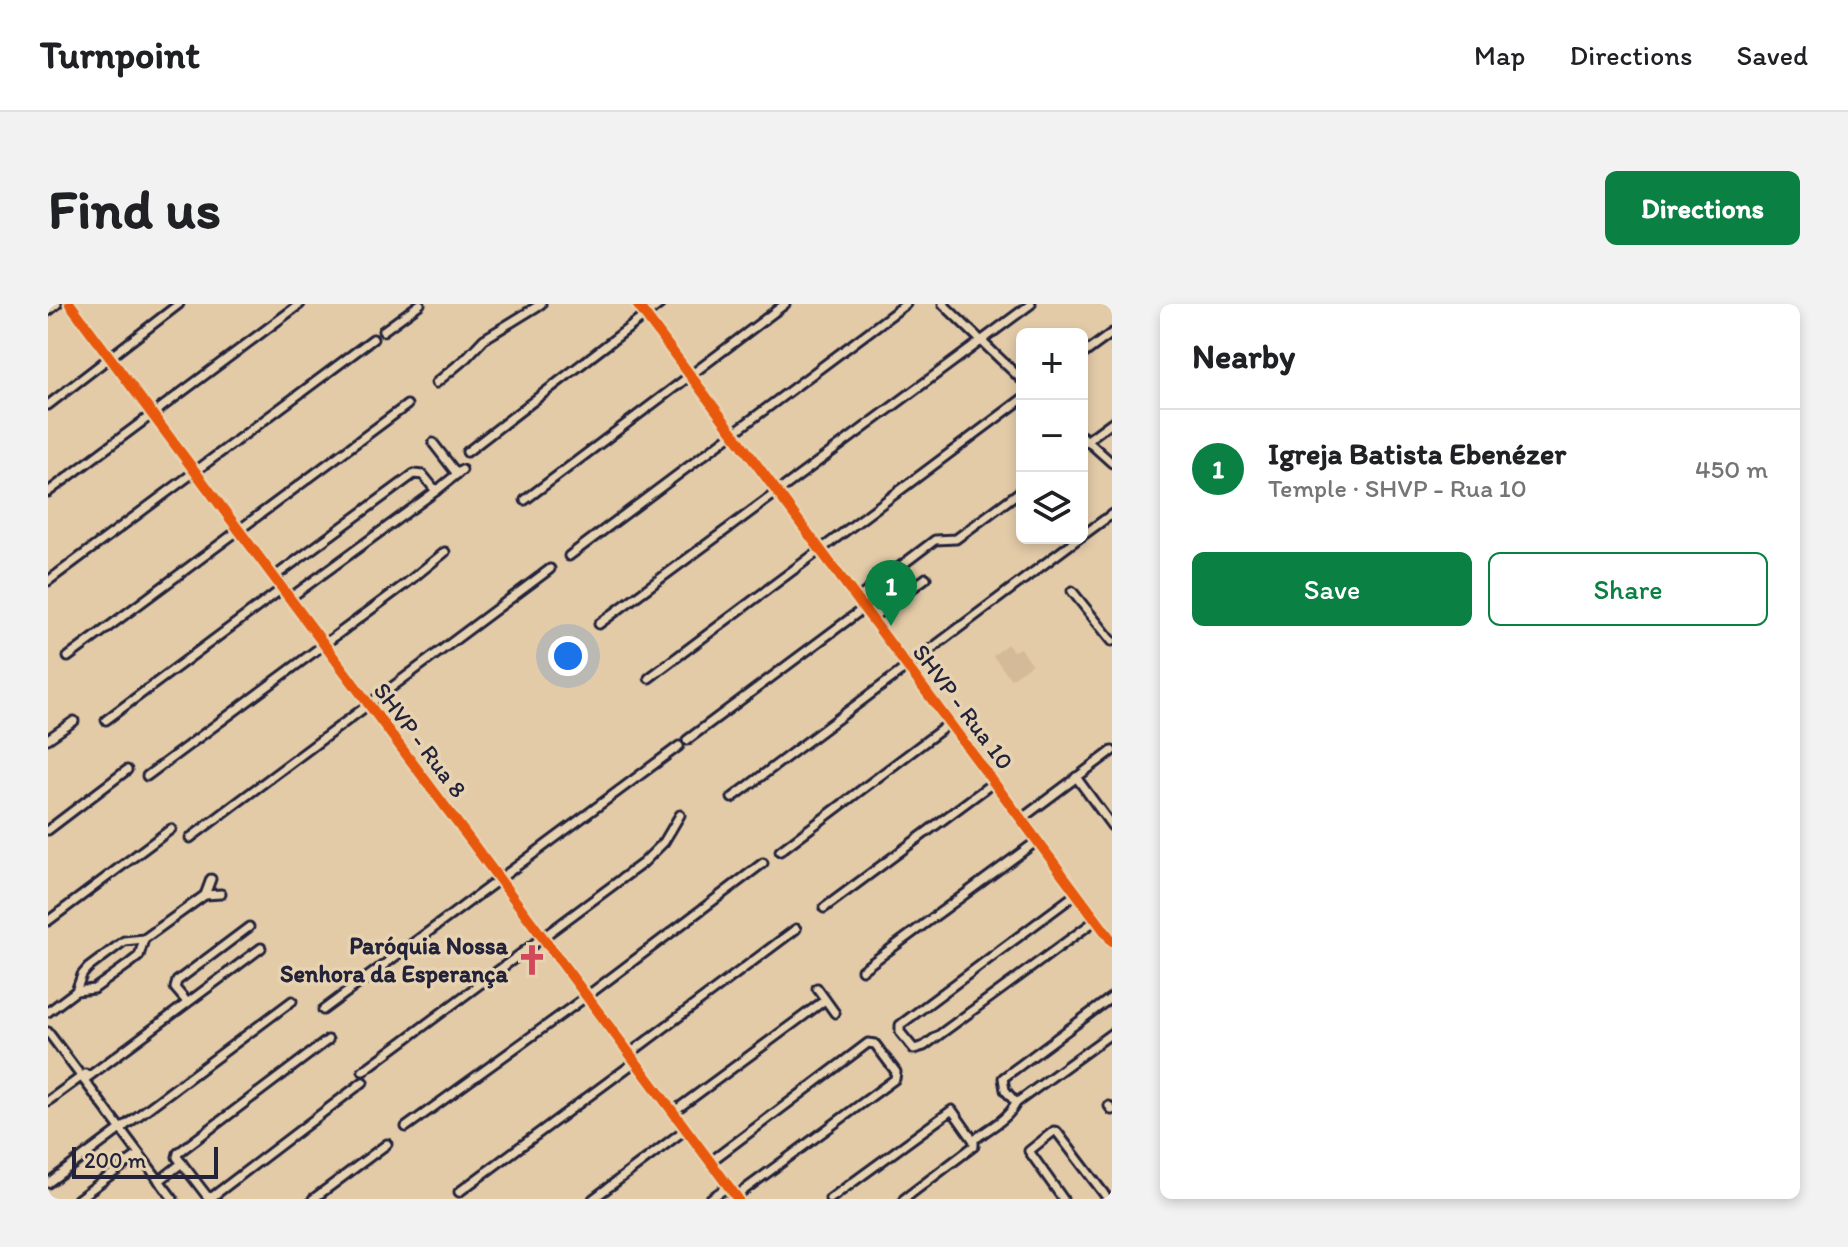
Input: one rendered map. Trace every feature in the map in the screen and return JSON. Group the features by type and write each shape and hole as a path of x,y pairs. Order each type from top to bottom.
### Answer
{"street":[{"path":"48,311 57,304"},
{"name":"SHVP - Rua 8","path":"70,304 735,1195"},
{"path":"48,405 179,304"},
{"path":"48,492 300,304"},
{"path":"383,331 420,304"},
{"path":"436,383 484,339 541,304"},
{"name":"SHVP - Rua 10","path":"637,304 1112,941"},
{"path":"467,452 660,304"},
{"path":"525,500 785,304"},
{"path":"569,556 906,304"},
{"path":"943,304 1016,374"},
{"path":"599,624 1031,304"},
{"path":"1088,351 1112,333"},
{"path":"48,581 373,339"},
{"path":"649,678 1021,400"},
{"path":"68,657 407,405"},
{"path":"1088,437 1112,422"},
{"path":"290,598 460,472 433,443"},
{"path":"1088,443 1112,463"},
{"path":"274,577 414,474 423,475 436,491"},
{"path":"857,599 931,543 939,539 956,539 1016,494"},
{"path":"1088,532 1112,514"},
{"path":"732,798 1072,544"},
{"path":"147,776 445,552"},
{"path":"190,838 550,569"},
{"path":"872,618 926,578"},
{"path":"106,720 283,588"},
{"path":"1072,591 1112,641"},
{"path":"687,740 864,608"},
{"path":"48,739 74,721"},
{"path":"780,851 950,723"},
{"path":"323,1010 679,746"},
{"path":"1021,819 1112,751"},
{"path":"48,830 127,770"},
{"path":"1076,777 1112,826"},
{"path":"824,908 994,782"},
{"path":"363,1071 657,850 680,815"},
{"path":"48,921 171,829"},
{"path":"862,970 1037,841"},
{"path":"406,1127 763,863"},
{"path":"205,895 211,879"},
{"path":"76,991 88,968 124,941 144,939 205,895 221,894"},
{"path":"1076,894 900,1025 900,1032 914,1049 924,1046 1096,920"},
{"path":"184,1002 175,988 177,981 249,927"},
{"path":"629,1054 796,929"},
{"path":"48,1012 76,991 96,988 130,963 139,956 144,939"},
{"path":"48,1101 261,948"},
{"path":"817,988 835,1013"},
{"path":"1016,1103 1005,1090 1003,1078 1112,997"},
{"path":"673,1112 825,1000"},
{"path":"48,1183 292,1001"},
{"path":"48,1032 173,1199"},
{"path":"978,1137 1011,1112 1016,1103 1112,1033"},
{"path":"328,1040 178,1153 177,1157 207,1196 212,1197 363,1082"},
{"path":"710,1162 868,1043 875,1044 896,1072 895,1079 735,1195 723,1190 710,1199"},
{"path":"459,1192 635,1062"},
{"path":"830,1199 952,1110 974,1141 974,1146 904,1199"},
{"path":"593,1199 686,1129"},
{"path":"1063,1199 1029,1151 1056,1131 1108,1199"},
{"path":"313,1199 387,1144"},
{"path":"78,1199 139,1154"},
{"path":"159,1181 182,1163"}],"shaded area":[{"path":"1007,644 1013,651 1020,648 1032,664 1011,679 993,656"}],"cycle path":[{"path":"70,304 738,1199"},
{"path":"637,304 1112,941"}],"place":[{"name":"Igreja Batista Ebenézer","path":"891,626"},
{"name":"Paróquia Nossa Senhora da Esperança","path":"532,960"}]}
